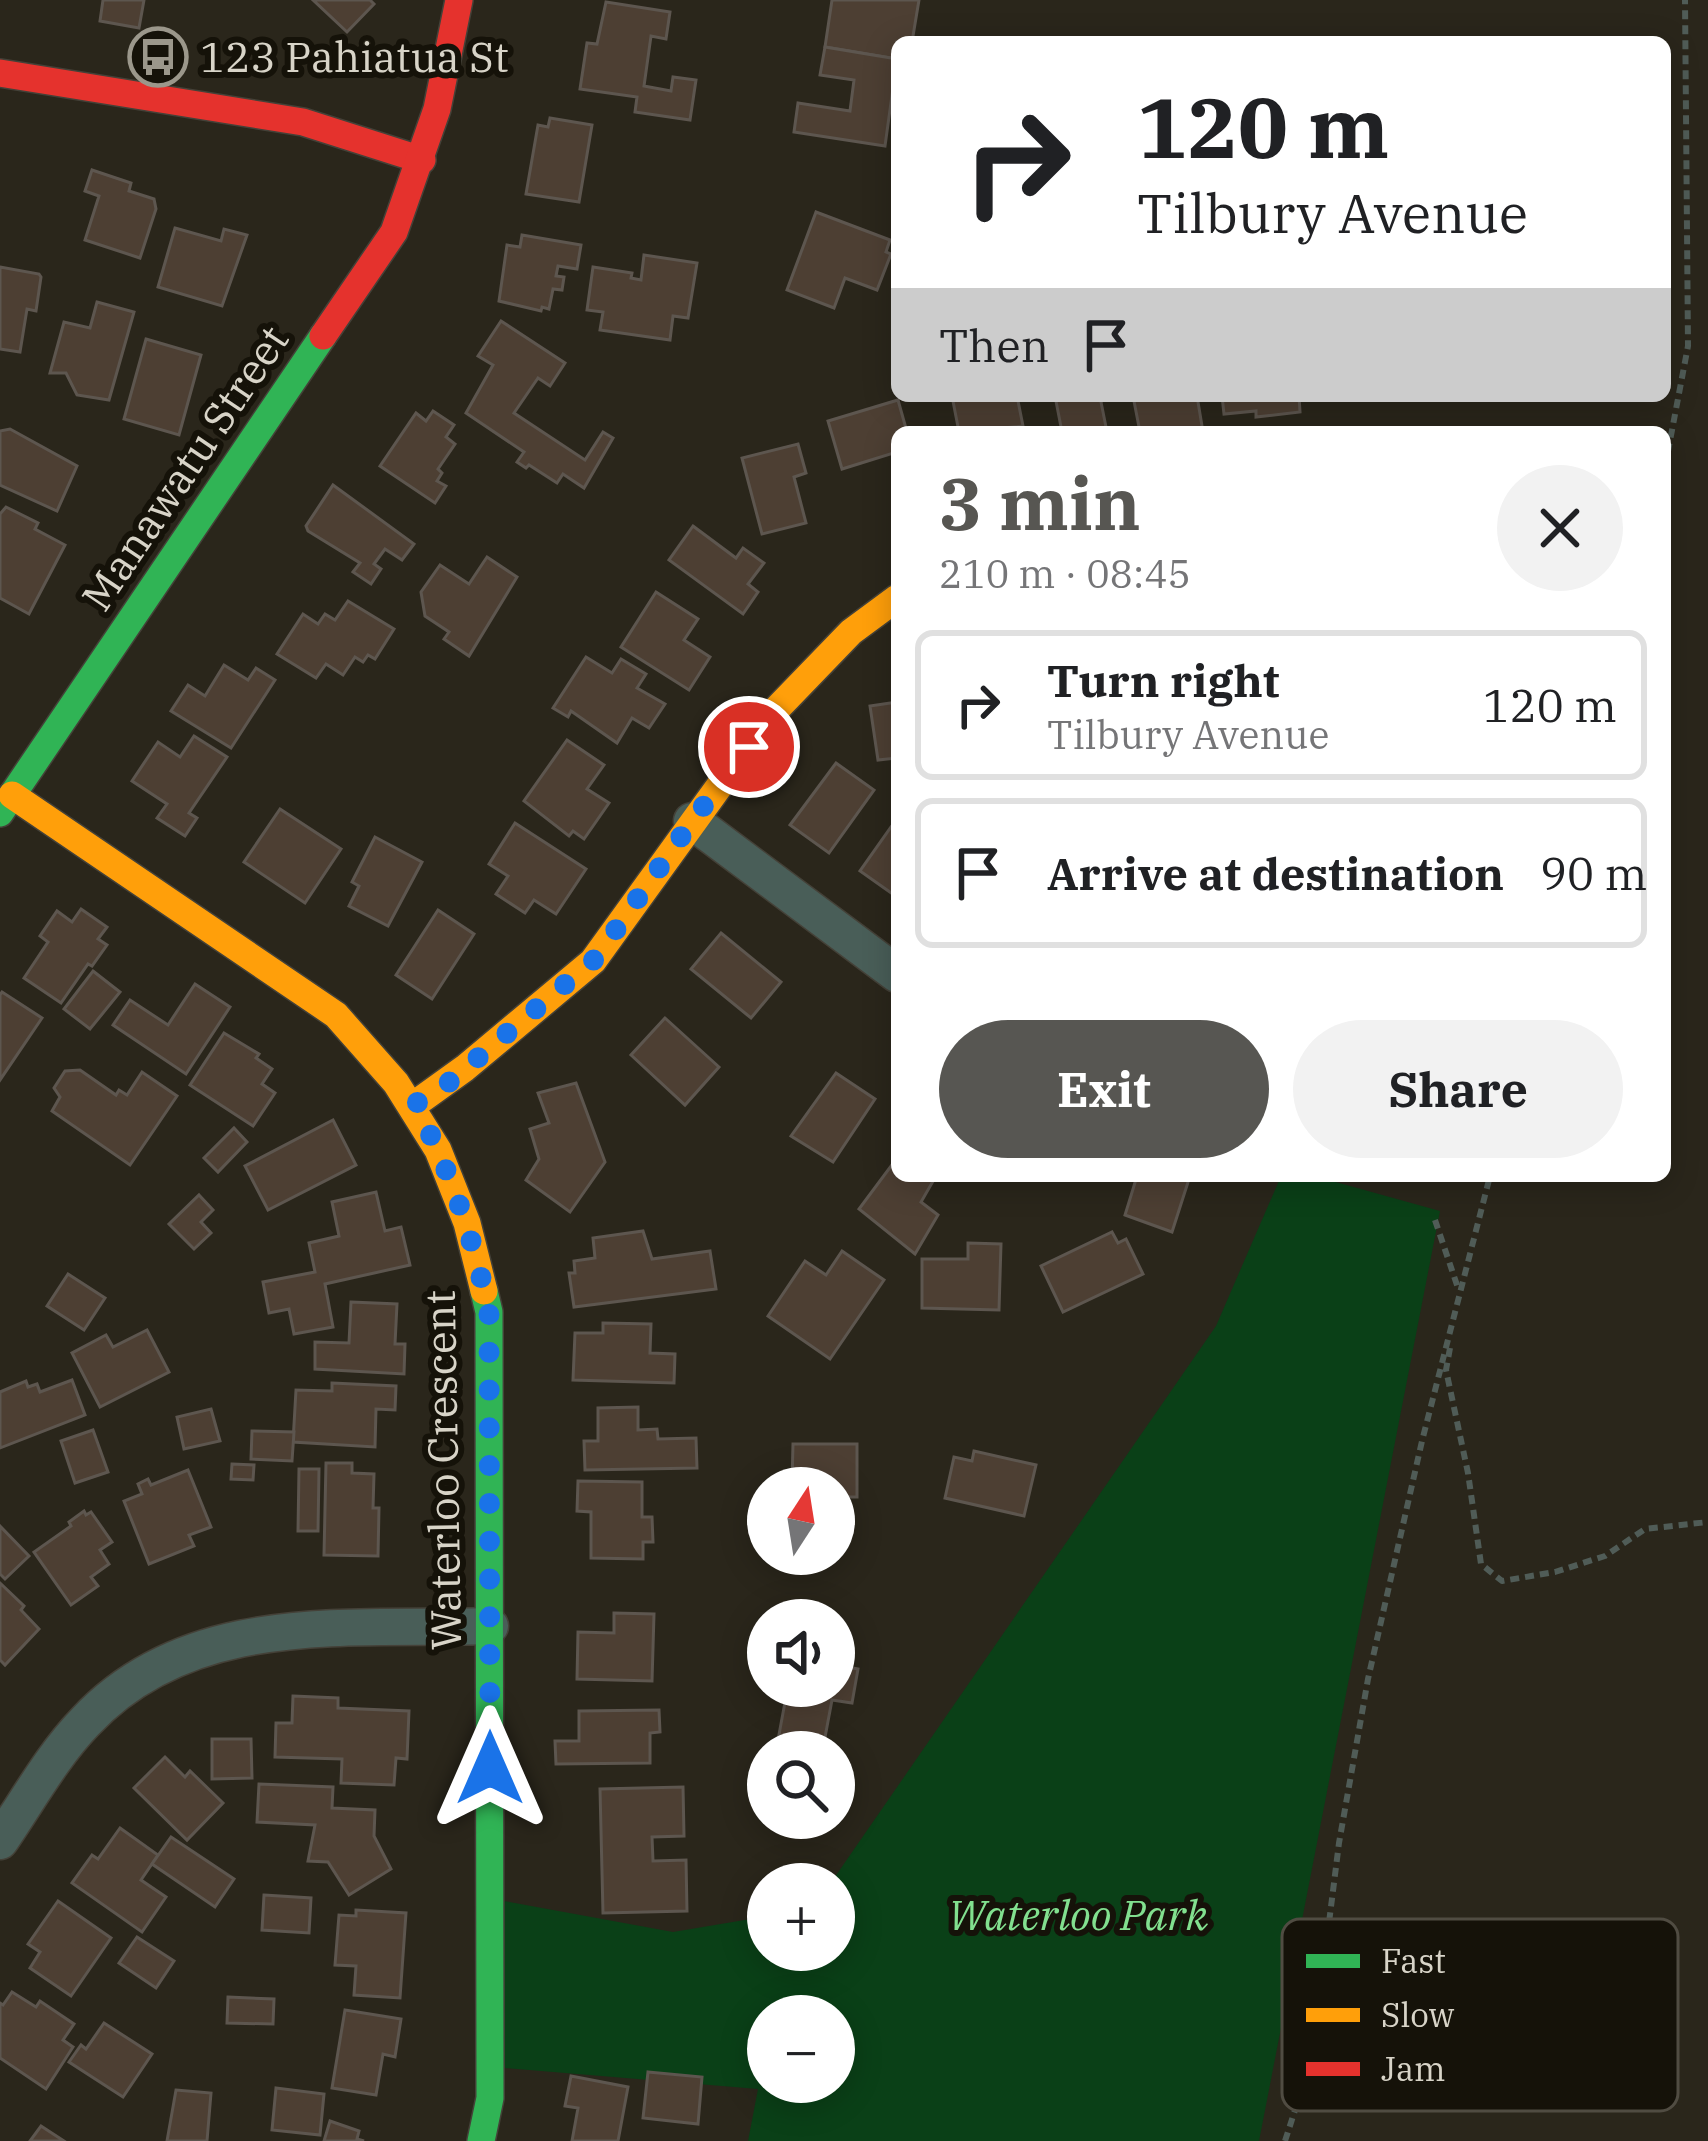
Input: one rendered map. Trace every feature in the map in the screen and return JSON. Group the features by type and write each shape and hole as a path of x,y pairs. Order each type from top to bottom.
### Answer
{"street":[{"name":"Manawatu Street","path":"6,804 394,232 437,110 459,0"},
{"path":"0,73 303,122 422,160"},
{"path":"415,1104 447,1084 596,958 692,821 806,674 853,627 891,602"},
{"name":"Waterloo Crescent","path":"6,804 336,1015 415,1104 448,1166 474,1240 489,1312 490,2098 481,2141"},
{"path":"692,821 891,970"},
{"path":"0,1841 83,1723 129,1682 187,1652 253,1635 312,1627 490,1626"}],"path":[{"path":"1671,435 1688,346 1685,0"},
{"path":"1329,1919 1368,1678 1488,1182"},
{"path":"1436,1220 1460,1292 1446,1370 1481,1564 1502,1581 1555,1572 1605,1556 1645,1529 1708,1522"},
{"path":"1285,2141 1295,2111"}],"green space":[{"name":"Waterloo Park","path":"1278,1182 1336,1182 1440,1211 1302,1919 1282,1919 1282,2023 1259,2141 748,2141 755,2103 855,2103 855,1995 747,1995 747,2088 504,2068 504,1901 673,1932 747,1920 747,1971 855,1971 855,1863 845,1863 1216,1326"}],"building":[{"path":"103,0 144,0 139,28 100,21"},
{"path":"313,0 370,0 374,4 347,32"},
{"path":"832,0 919,0 913,36 891,36 891,58 825,47"},
{"path":"606,2 670,12 666,39 651,36 644,86 671,91 673,77 696,80 690,120 635,112 637,97 580,89 587,43 597,44"},
{"path":"825,47 891,58 885,146 794,132 798,103 850,111 854,80 820,75"},
{"path":"550,118 592,125 579,202 526,194 538,125 548,127"},
{"path":"92,170 131,183 129,191 154,199 156,209 140,258 85,240 99,196 85,191"},
{"path":"816,212 890,240 886,252 891,254 877,290 845,278 834,308 787,290"},
{"path":"175,228 221,241 224,229 247,235 222,306 158,287"},
{"path":"522,235 581,245 577,269 558,266 556,276 564,277 562,290 553,289 549,309 499,301 507,245 520,247"},
{"path":"644,255 697,263 688,318 673,316 670,340 600,330 603,312 587,310 593,267 632,273 631,278 641,280"},
{"path":"0,267 41,277 36,311 27,309 20,352 0,349"},
{"path":"97,302 134,312 109,400 77,395 66,373 50,373 64,322 90,328"},
{"path":"501,321 565,363 550,386 538,378 514,413 585,460 603,432 613,438 584,488 563,474 557,483 529,465 526,468 517,462 524,452 466,413 493,365 478,356"},
{"path":"146,339 201,355 179,435 124,419"},
{"path":"899,402 905,426 891,426 891,454 842,469 828,421"},
{"path":"953,402 1018,402 1023,426 958,426"},
{"path":"1056,402 1101,402 1106,426 1061,426"},
{"path":"1134,402 1198,402 1202,426 1139,426"},
{"path":"1223,402 1299,402 1300,412 1256,417 1256,411 1224,414"},
{"path":"433,411 454,425 446,437 455,444 438,469 442,473 437,481 446,486 435,503 380,466 416,413 426,421"},
{"path":"10,429 77,466 57,511 0,485 0,431"},
{"path":"798,444 806,473 794,477 806,523 762,534 742,458"},
{"path":"333,485 414,544 402,560 385,549 374,564 381,569 371,584 353,572 360,563 306,526"},
{"path":"6,507 38,523 35,529 65,545 29,614 0,598 0,514"},
{"path":"693,526 736,558 743,548 764,563 748,584 758,592 743,614 669,560"},
{"path":"487,557 517,577 469,656 444,639 449,632 425,616 421,592 440,565 469,584"},
{"path":"656,592 698,619 684,640 710,657 689,690 621,647"},
{"path":"348,601 394,629 375,659 368,655 363,662 355,657 343,675 326,664 316,678 277,654 303,614 318,624 325,614 335,620"},
{"path":"586,657 612,673 621,659 646,674 637,688 665,704 649,728 632,718 617,743 571,711 568,717 553,708"},
{"path":"224,665 248,680 256,668 275,680 231,748 171,711 188,685 205,696"},
{"path":"891,703 891,759 878,760 870,706"},
{"path":"194,736 227,757 189,813 197,818 185,836 157,818 167,804 132,781 158,742 180,757"},
{"path":"567,740 604,765 587,789 609,803 584,839 573,831 569,836 524,801"},
{"path":"836,763 874,790 829,853 790,825"},
{"path":"280,809 341,849 305,903 244,862"},
{"path":"515,823 586,869 556,914 534,900 525,913 496,894 508,876 489,864"},
{"path":"891,827 891,893 860,871"},
{"path":"375,837 422,862 388,926 349,906 359,886 352,882"},
{"path":"81,909 107,927 98,939 107,945 61,1003 24,978 48,942 40,936 57,911 72,922"},
{"path":"438,910 474,934 432,999 396,975"},
{"path":"721,933 781,982 751,1018 691,969"},
{"path":"93,971 120,992 90,1029 64,1009"},
{"path":"195,984 230,1007 186,1074 113,1025 130,1000 168,1025"},
{"path":"0,995 42,1018 0,1080"},
{"path":"665,1018 719,1067 685,1105 631,1055"},
{"path":"224,1033 259,1054 256,1058 272,1069 262,1084 275,1093 253,1126 190,1085"},
{"path":"80,1070 116,1095 119,1090 127,1095 142,1072 177,1096 130,1165 52,1111 60,1097 54,1088 65,1071"},
{"path":"836,1073 875,1099 833,1162 791,1136"},
{"path":"576,1083 605,1162 570,1212 526,1180 539,1159 530,1129 549,1123 538,1093"},
{"path":"333,1120 356,1165 268,1210 245,1166"},
{"path":"234,1128 247,1142 218,1172 204,1158"},
{"path":"891,1166 891,1182 933,1182 921,1202 938,1215 915,1254 859,1209"},
{"path":"1135,1182 1188,1182 1172,1232 1125,1215"},
{"path":"376,1192 385,1231 401,1227 410,1265 325,1284 333,1327 294,1334 289,1309 269,1313 263,1282 315,1272 309,1243 339,1236 332,1202"},
{"path":"199,1195 213,1210 201,1222 211,1233 194,1249 169,1224"},
{"path":"643,1231 652,1259 710,1251 716,1289 574,1307 569,1273 575,1273 574,1261 595,1258 593,1238"},
{"path":"1112,1232 1118,1243 1126,1239 1143,1274 1063,1312 1041,1266"},
{"path":"968,1243 1001,1244 999,1310 922,1308 922,1259 968,1259"},
{"path":"842,1251 884,1280 830,1359 768,1316 805,1261 826,1275"},
{"path":"68,1274 105,1298 84,1330 47,1306"},
{"path":"351,1302 397,1304 395,1344 405,1344 404,1374 315,1369 315,1342 349,1343"},
{"path":"603,1323 651,1324 650,1353 675,1354 674,1383 573,1380 575,1333 603,1333"},
{"path":"147,1330 169,1372 100,1407 72,1353 106,1335 113,1347"},
{"path":"72,1380 85,1415 0,1448 0,1392 26,1381 28,1387 37,1384 40,1392"},
{"path":"332,1383 396,1386 395,1410 376,1409 375,1447 293,1442 296,1390 332,1391"},
{"path":"638,1407 638,1430 657,1429 658,1439 696,1438 697,1468 585,1470 584,1441 598,1441 598,1408"},
{"path":"211,1409 220,1441 184,1449 177,1417"},
{"path":"93,1430 108,1472 75,1483 61,1441"},
{"path":"252,1431 294,1432 292,1461 251,1459"},
{"path":"793,1444 857,1444 857,1497 855,1467 792,1467"},
{"path":"974,1451 1036,1465 1024,1516 945,1498 954,1457 972,1461"},
{"path":"326,1463 352,1463 352,1473 374,1474 378,1556 324,1555"},
{"path":"232,1464 254,1465 253,1480 231,1479"},
{"path":"299,1469 319,1469 318,1531 298,1531"},
{"path":"188,1470 211,1527 189,1535 194,1546 149,1564 124,1501 142,1494 138,1484 148,1479 151,1485"},
{"path":"578,1481 642,1482 642,1517 652,1517 653,1542 643,1542 643,1559 591,1558 591,1512 577,1511"},
{"path":"84,1511 86,1515 91,1512 112,1542 100,1550 109,1564 91,1577 98,1586 71,1605 34,1552"},
{"path":"0,1526 29,1556 5,1579 0,1574"},
{"path":"0,1583 39,1629 5,1665 0,1660"},
{"path":"614,1613 654,1614 652,1681 577,1679 578,1632 614,1633"},
{"path":"293,1696 338,1698 338,1708 409,1711 407,1759 396,1758 394,1785 341,1783 342,1759 275,1757 276,1723 292,1723"},
{"path":"784,1707 831,1707 826,1731 780,1731"},
{"path":"659,1710 660,1732 650,1733 650,1763 556,1764 555,1741 579,1741 579,1711"},
{"path":"212,1739 251,1739 252,1778 212,1779"},
{"path":"165,1757 185,1777 190,1771 223,1803 187,1840 134,1788"},
{"path":"259,1784 333,1787 332,1808 375,1810 374,1836 391,1869 349,1895 328,1862 308,1861 315,1825 257,1822"},
{"path":"683,1787 684,1836 652,1837 653,1861 686,1860 687,1911 603,1913 600,1789"},
{"path":"120,1828 158,1855 141,1880 166,1897 142,1932 72,1883 92,1855 98,1859"},
{"path":"171,1837 234,1879 215,1907 152,1864"},
{"path":"264,1895 311,1898 309,1933 262,1930"},
{"path":"58,1901 111,1938 71,1996 30,1968 40,1952 28,1944"},
{"path":"356,1910 406,1913 400,1998 354,1995 356,1966 335,1965 339,1915 356,1916"},
{"path":"137,1937 174,1961 156,1988 119,1963"},
{"path":"12,1992 36,2007 40,2001 74,2024 63,2040 73,2047 46,2089 0,2058 0,2003"},
{"path":"228,1997 274,1999 273,2024 227,2023"},
{"path":"345,2010 401,2019 395,2057 383,2054 376,2095 332,2088"},
{"path":"104,2023 152,2054 123,2097 69,2062 81,2045 86,2049"},
{"path":"648,2072 702,2077 698,2124 643,2118"},
{"path":"571,2076 628,2087 618,2141 572,2141 578,2108 565,2106"},
{"path":"276,2088 324,2094 320,2135 272,2130"},
{"path":"176,2090 211,2093 207,2141 167,2141"},
{"path":"330,2121 359,2131 357,2139 364,2141 324,2141"},
{"path":"41,2126 64,2141 30,2141"}],"traffic: fast":[{"path":"0,813 323,336"},
{"path":"481,2141 490,2098 489,1312 484,1291"}],"traffic: slow":[{"path":"415,1104 593,961 770,716 851,632 891,602"},
{"path":"12,795 336,1015 396,1083 438,1150 467,1223 484,1291"}],"traffic: jam":[{"path":"323,336 394,232 437,109 459,0"},
{"path":"0,73 303,122 422,160"}],"place":[{"name":"123 Pahiatua St","path":"158,57"}],"route":[{"path":"490,1768 489,1312 474,1240 448,1166 415,1104 447,1084 596,958 749,747"}]}
